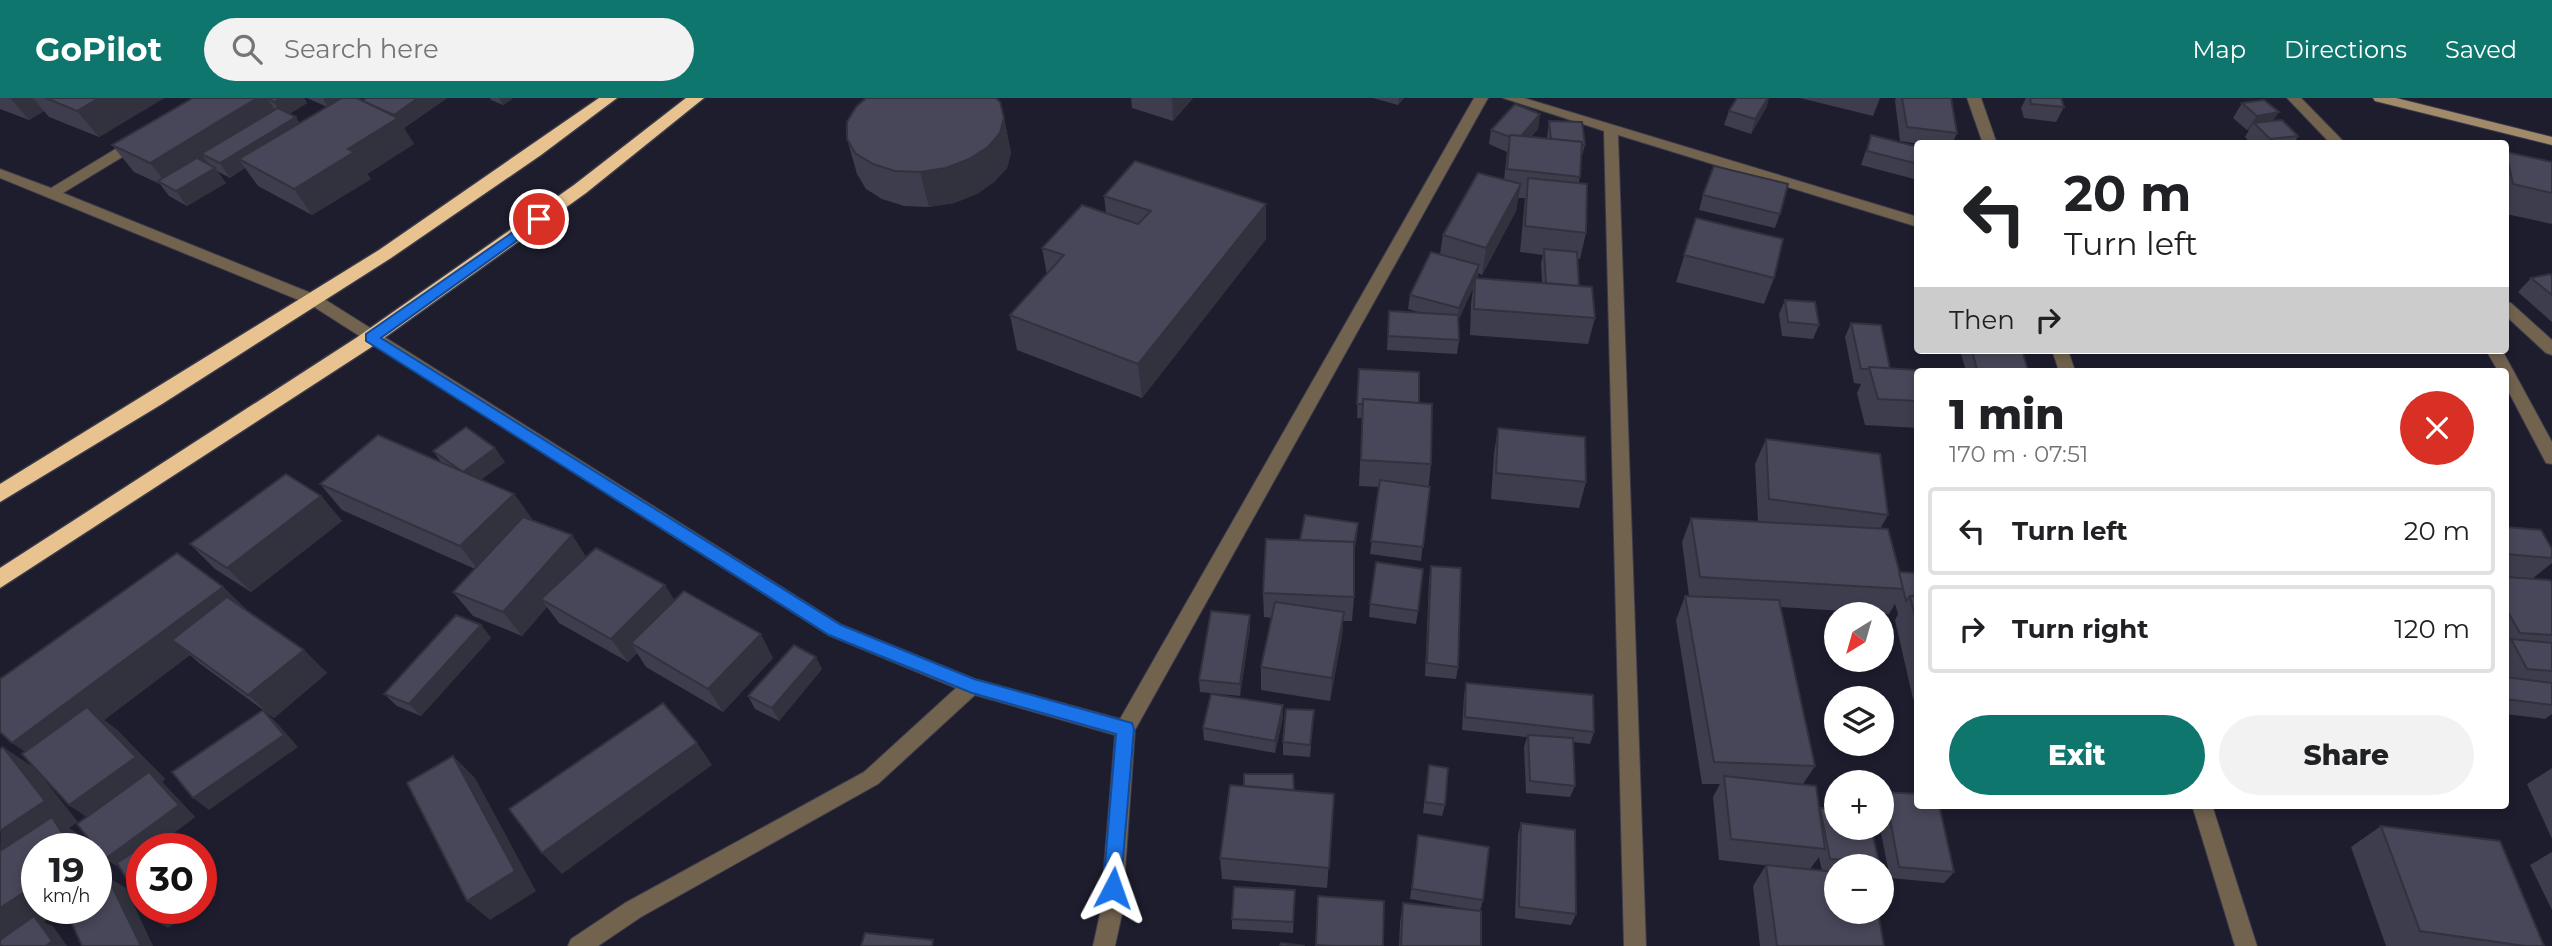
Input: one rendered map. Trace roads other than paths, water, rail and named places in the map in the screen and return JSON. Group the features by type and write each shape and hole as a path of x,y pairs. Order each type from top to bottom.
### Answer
{"highway":[{"path":"0,494 316,301 537,152 609,98"},
{"path":"0,579 371,338 580,189 696,98"}],"street":[{"path":"1104,946 1111,914 1125,729 1481,98"},
{"path":"1510,98 1914,221"},
{"path":"1974,98 1989,140"},
{"path":"2294,98 2335,140"},
{"path":"2380,98 2552,141"},
{"path":"1611,129 1635,946"},
{"path":"53,193 153,132"},
{"path":"0,173 316,301 835,630 972,686 1125,729"},
{"path":"2509,310 2552,349"},
{"path":"2509,377 2552,458"},
{"path":"579,946 633,910 871,778 972,686"},
{"path":"2203,809 2246,946"}]}
